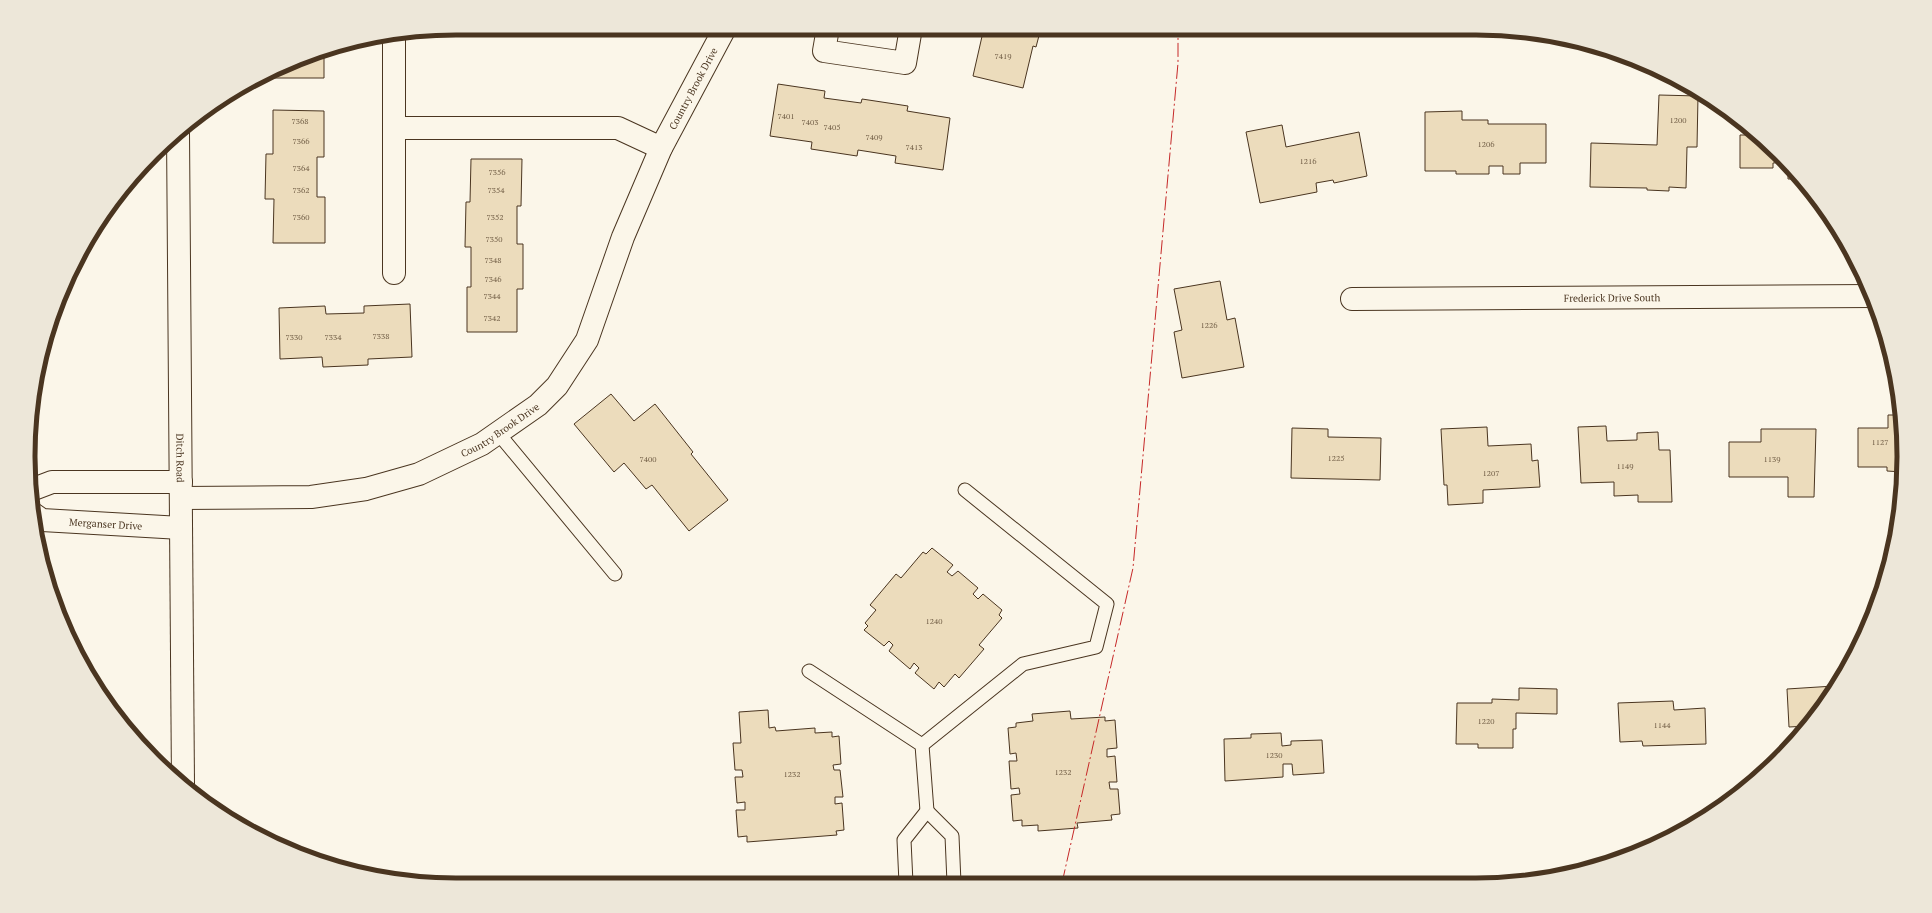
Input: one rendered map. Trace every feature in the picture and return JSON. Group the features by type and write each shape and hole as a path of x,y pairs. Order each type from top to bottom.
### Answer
{"street":[{"name":"Country Brook Drive","path":"181,490 312,497 366,489 419,474 482,444 538,405 557,386 587,340 622,237 661,148 721,35"},
{"path":"827,35 824,51 905,63 910,35"},
{"path":"394,40 394,273"},
{"path":"394,128 618,128 661,148"},
{"name":"Ditch Road","path":"178,141 183,776"},
{"name":"Frederick Drive South","path":"1352,299 1865,296"},
{"path":"36,488 52,482 181,490"},
{"name":"Merganser Drive","path":"40,519 42,520 181,528"}],"lane":[{"path":"498,434 615,574"},
{"path":"922,745 1023,664 1096,647 1107,604 965,490"},
{"path":"809,671 922,745"},
{"path":"922,745 927,812 952,836 954,878"},
{"path":"906,878 904,840 927,812"}],"building":[{"path":"982,35 1039,35 1036,47 1033,46 1023,88 973,76"},
{"path":"324,56 324,78 273,78 295,67"},
{"path":"778,84 825,91 824,98 861,103 862,99 908,106 907,111 950,118 943,170 895,163 896,156 858,150 857,156 811,149 812,142 770,136"},
{"path":"1659,95 1694,96 1698,98 1697,147 1687,147 1686,188 1669,187 1669,191 1647,190 1647,188 1590,187 1591,143 1657,145"},
{"path":"273,110 324,111 324,157 317,157 317,197 325,197 325,243 273,243 274,199 265,199 266,154 273,154"},
{"path":"1462,111 1462,120 1488,120 1488,124 1546,124 1546,163 1520,163 1520,174 1503,174 1503,166 1489,166 1489,174 1456,174 1456,171 1425,171 1425,112"},
{"path":"1282,125 1286,147 1359,132 1367,176 1334,183 1333,180 1316,183 1317,192 1260,203 1246,132"},
{"path":"1740,135 1747,135 1778,163 1773,163 1773,168 1740,168"},
{"path":"471,159 522,159 521,206 517,206 517,244 523,244 523,289 517,289 517,332 467,332 467,287 471,287 471,247 465,247 466,202 470,202"},
{"path":"1220,281 1227,320 1235,318 1244,367 1182,378 1174,332 1182,330 1174,289"},
{"path":"410,304 412,357 368,359 368,365 323,367 322,357 280,359 279,308 325,306 326,314 364,313 364,306"},
{"path":"611,394 634,421 655,404 693,452 691,454 728,500 689,531 652,485 646,489 624,463 614,472 574,424"},
{"path":"1888,415 1894,415 1896,472 1887,471 1887,467 1858,467 1858,428 1888,428"},
{"path":"1606,426 1607,441 1637,440 1637,433 1658,432 1659,450 1670,450 1672,502 1638,502 1638,495 1614,496 1614,482 1581,483 1578,427"},
{"path":"1487,427 1488,446 1531,444 1532,461 1538,460 1540,487 1483,490 1483,503 1448,505 1447,485 1444,485 1441,429"},
{"path":"1292,428 1328,429 1328,437 1381,438 1380,480 1291,478"},
{"path":"1761,429 1816,429 1814,497 1788,497 1788,477 1729,477 1729,442 1761,442"},
{"path":"932,548 953,565 947,572 952,576 958,571 978,588 973,594 978,599 983,594 1002,610 999,615 1002,618 979,645 984,649 959,678 955,674 944,687 939,682 934,689 915,673 919,668 914,663 910,669 889,651 893,645 889,641 884,646 864,630 868,626 865,623 876,610 870,605 896,574 901,578 923,552 926,554"},
{"path":"1829,686 1798,726 1789,727 1787,689"},
{"path":"1519,688 1557,689 1557,714 1516,713 1516,729 1513,729 1513,748 1478,748 1478,744 1456,744 1457,703 1492,703 1492,699 1519,700"},
{"path":"1673,701 1674,710 1705,708 1706,744 1643,746 1642,741 1620,742 1618,703"},
{"path":"768,710 769,728 775,727 776,731 815,728 815,733 832,732 832,737 839,736 841,764 833,765 834,770 840,770 843,797 835,797 835,804 842,803 844,830 836,831 837,835 747,842 747,836 738,837 736,810 745,810 745,802 737,803 735,777 743,777 742,770 735,770 733,743 741,743 739,712"},
{"path":"1070,711 1071,719 1105,717 1105,721 1115,720 1117,748 1107,749 1107,757 1115,756 1117,782 1109,782 1110,789 1118,789 1120,814 1111,815 1112,820 1077,823 1078,828 1038,831 1038,825 1022,826 1022,820 1013,821 1011,795 1020,794 1019,788 1011,789 1009,761 1017,761 1016,753 1010,754 1008,728 1016,727 1016,723 1033,721 1032,714"},
{"path":"1281,733 1282,746 1291,745 1291,741 1322,740 1324,773 1293,775 1292,764 1283,764 1283,777 1225,781 1224,739 1251,738 1251,734"}],"power":[{"path":"1063,878 1133,568 1178,63 1178,35"}]}
